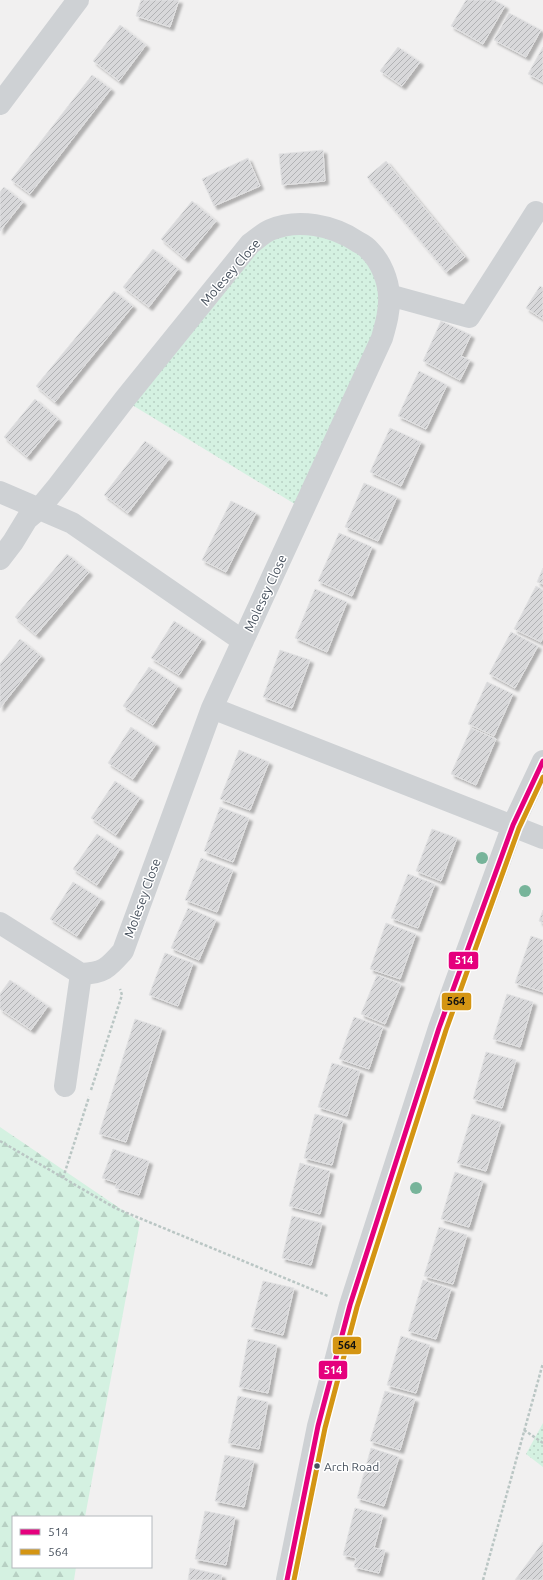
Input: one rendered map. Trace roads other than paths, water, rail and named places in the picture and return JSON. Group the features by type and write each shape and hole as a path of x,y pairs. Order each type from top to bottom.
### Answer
{"street":[{"path":"0,104 78,0"},
{"path":"389,295 469,317 536,212"},
{"name":"Molesey Close","path":"0,559 13,542 27,519 39,509 124,400 250,244 269,230 289,225 311,224 328,228 351,237 369,249 378,261 386,277 389,295 388,314 382,338 212,708 123,951 110,967 96,973 81,974"},
{"path":"0,492 39,509"},
{"name":"Molesey Close","path":"39,509 72,523 243,641"},
{"path":"212,708 543,838"},
{"path":"287,1580 318,1426 350,1305 439,1028 513,825 543,760"},
{"path":"0,923 81,974 64,1086"}],"place":[{"name":"Arch Road","path":"317,1466"}]}
